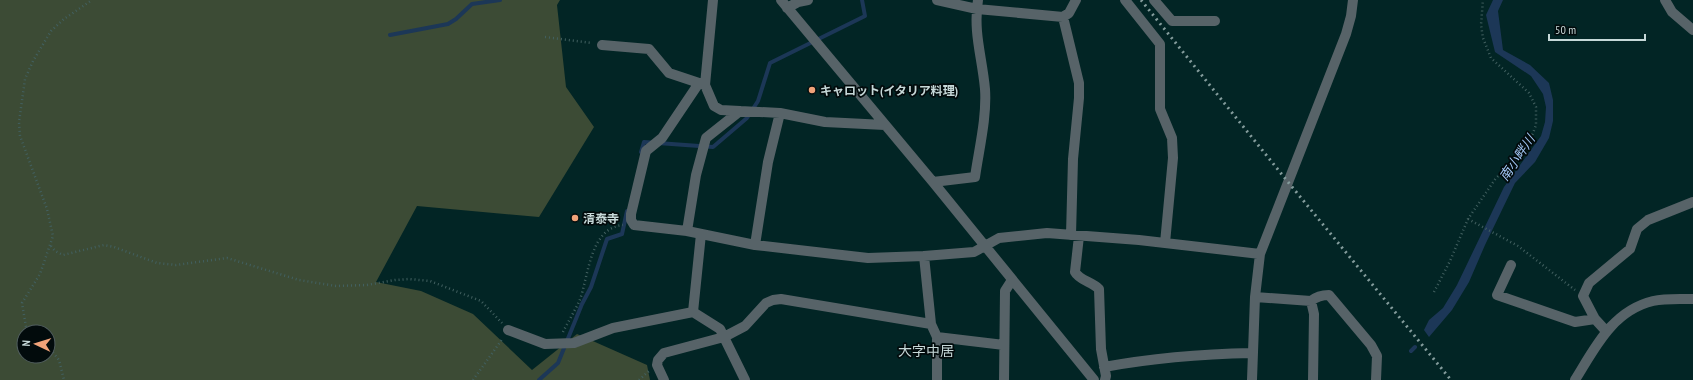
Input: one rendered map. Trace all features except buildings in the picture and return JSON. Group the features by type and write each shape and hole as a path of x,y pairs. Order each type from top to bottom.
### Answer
{"street":[{"path":"713,0 702,84 662,138 646,151 631,214 631,220 634,224 687,231 755,245 868,258 974,252 999,238 1047,233 1165,243 1260,254"},
{"path":"781,0 933,182 1094,380"},
{"path":"787,8 798,2 808,0"},
{"path":"937,0 977,4 1062,17 1069,13 1076,0"},
{"path":"1126,0 1160,44 1160,109 1172,138 1173,158 1165,243"},
{"path":"1154,0 1172,21 1215,21"},
{"path":"1252,380 1255,297 1260,254 1346,34 1353,0"},
{"path":"1665,0 1672,12 1693,30"},
{"path":"933,182 975,177 983,118 985,90 976,34 977,4"},
{"path":"1062,17 1079,83 1080,98 1073,159 1075,272 1077,276 1095,284 1099,288 1101,349 1106,376 1104,380"},
{"path":"602,45 649,49 669,73 702,84 714,106 721,110 780,113 825,122 885,125"},
{"path":"687,231 696,175 706,138 740,111"},
{"path":"755,245 768,162 780,113"},
{"path":"1606,330 1595,319 1583,296 1589,283 1630,248 1637,229 1648,220 1693,202"},
{"path":"693,312 701,234"},
{"path":"924,256 931,324 936,337 937,380"},
{"path":"1511,265 1497,295 1575,322 1595,319"},
{"path":"1004,380 1005,291 1012,280"},
{"path":"1255,297 1311,301 1316,297 1329,295 1372,345 1377,356 1376,380"},
{"path":"664,380 657,365 658,360 664,353 724,337 745,326 760,308 772,300 781,299 931,324"},
{"path":"1575,380 1606,330 1628,312 1641,305 1664,299 1693,299"},
{"path":"1311,301 1314,314 1313,380"},
{"path":"508,330 545,344 574,343 613,328 693,312 720,329 745,380"},
{"path":"936,337 1004,345"},
{"path":"1104,367 1141,360 1178,356 1252,353"}],"path":[{"path":"26,324 22,303 40,274 51,246 53,236 47,208 20,136 19,122 25,79 33,60 51,31 64,19 92,0"},
{"path":"1434,292 1450,262 1469,219 1496,178 1526,151 1536,125 1536,107 1529,92 1491,58 1483,38 1481,25 1483,0"},
{"path":"545,36 602,45"},
{"path":"1469,219 1518,246 1583,296"},
{"path":"557,344 579,301 594,249 604,233 617,226 634,224"},
{"path":"51,246 55,251 63,255 104,245 114,247 157,263 176,265 227,258 299,280 336,286 367,285 410,279 430,281 481,301 508,330 473,380"},
{"path":"56,356 59,360 64,380"}],"green space":[{"path":"0,0 560,0 557,5 566,87 594,127 539,217 417,206 376,282 421,291 473,314 532,370 577,334 647,365 650,380 0,380"}],"water":[{"path":"1493,0 1503,0 1498,11 1503,50 1530,65 1549,83 1553,100 1553,121 1549,138 1535,162 1515,183 1469,282 1452,310 1429,337 1424,330 1429,320 1443,308 1457,285 1504,187 1541,136 1545,122 1546,107 1543,94 1531,76 1495,52 1486,15"}],"waterway":[{"path":"390,35 448,24 456,19 472,4 500,0"},
{"path":"641,152 644,142 713,147 747,118 758,101 770,63 865,16 862,0"},
{"path":"539,380 558,363 582,304 591,287 607,239 622,234 627,211"},
{"name":"南小畔川","path":"1411,351 1415,347"}],"railway":[{"path":"1141,0 1451,380"}],"place":[{"name":"キャロット(イタリア料理)","path":"812,90"},
{"name":"清泰寺","path":"575,218"}],"district":[{"name":"大字中居","path":"926,351"}]}
